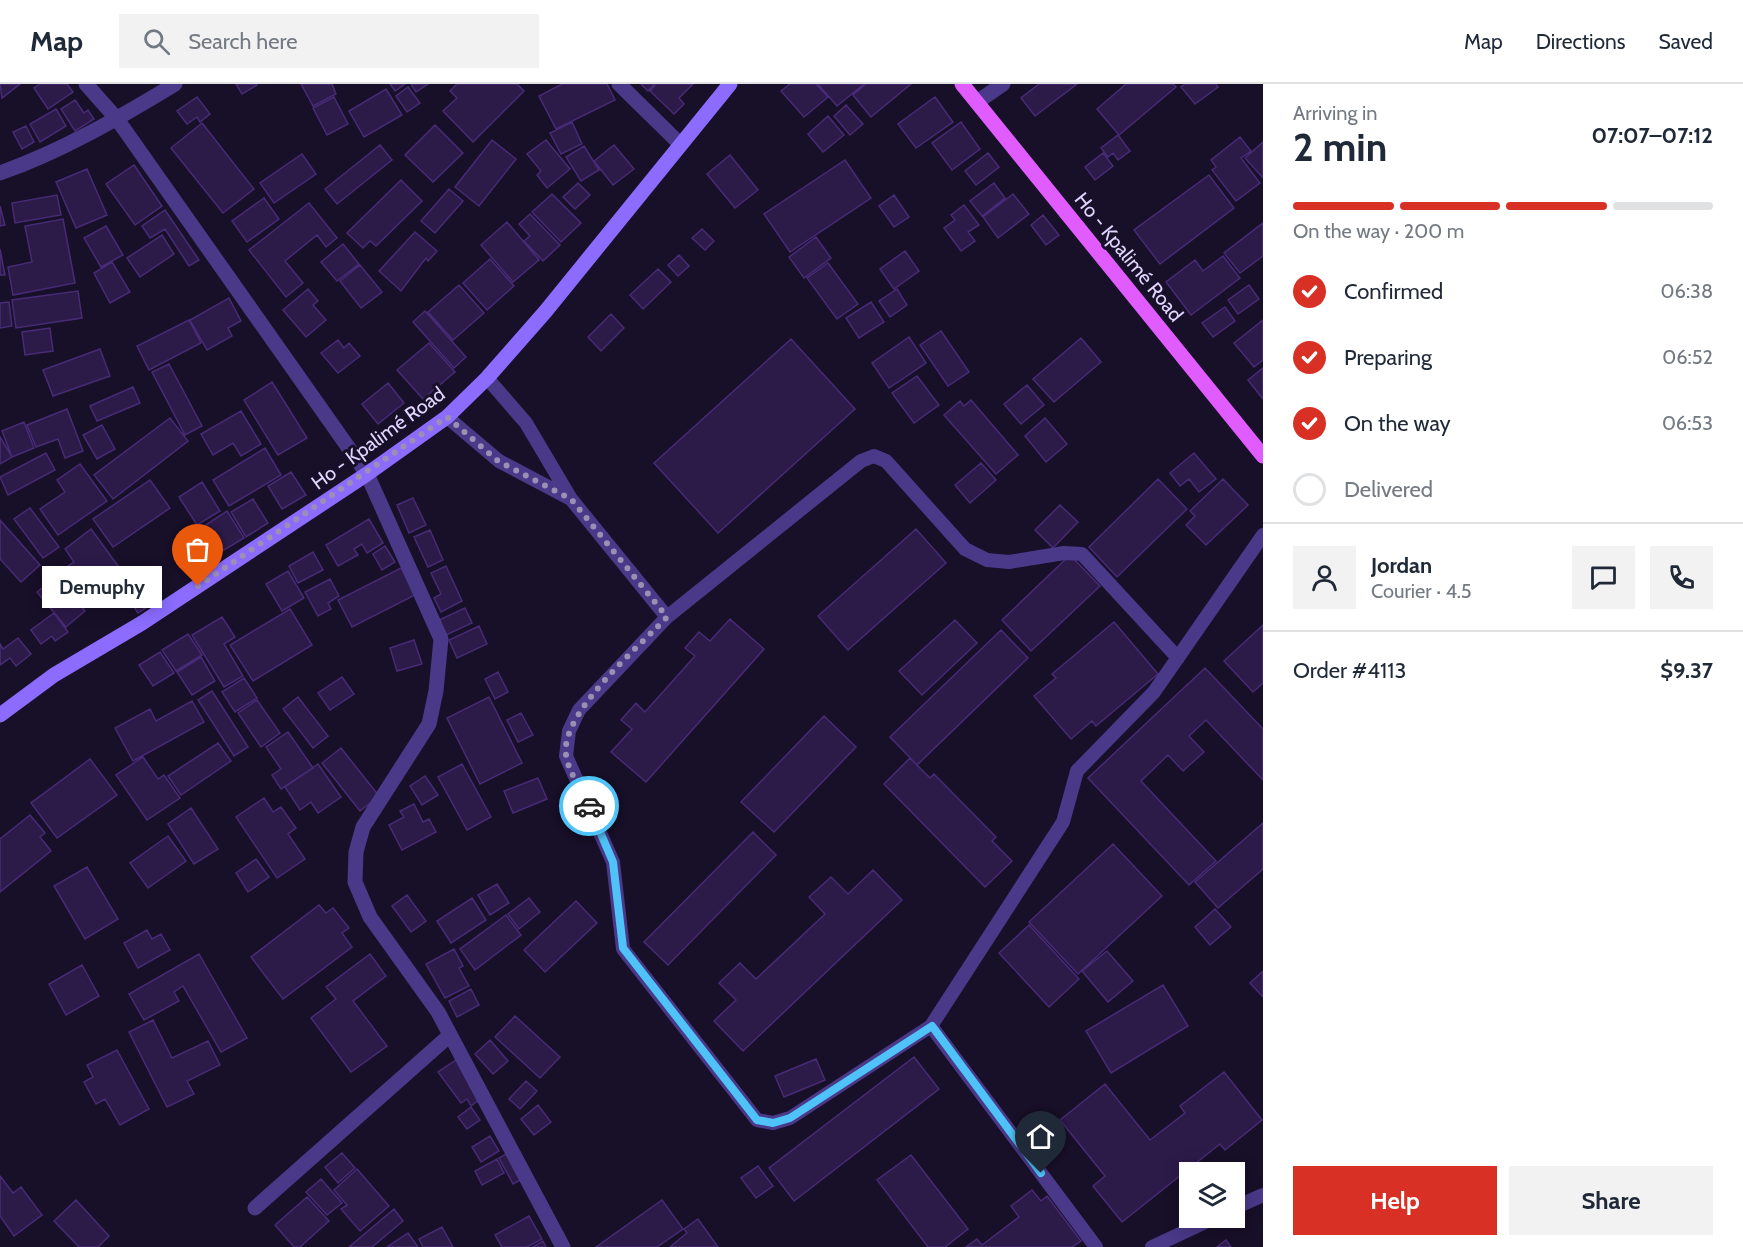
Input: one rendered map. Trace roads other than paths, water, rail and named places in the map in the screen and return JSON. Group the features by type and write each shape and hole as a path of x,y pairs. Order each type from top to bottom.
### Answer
{"main road":[{"name":"Ho - Kpalimé Road","path":"0,715 54,675 142,623 367,474 447,417 487,378 545,312 730,84"},
{"name":"Ho - Kpalimé Road","path":"962,84 1263,456"}],"street":[{"path":"86,84 117,120 367,474 441,639 436,691 429,724 363,827 356,852 355,882 370,917 438,1012 563,1247"},
{"path":"0,173 35,161 117,120 175,84"},
{"path":"619,84 681,144"},
{"path":"977,102 1003,84"},
{"path":"255,1208 450,1035"}],"lane":[{"path":"487,378 526,423 571,499 667,617"},
{"path":"447,417 498,461 571,499"},
{"path":"1178,658 1082,554 1064,553 1009,562 987,560 965,549 886,461 874,456 861,461 667,617 579,710 568,731 566,756 613,862 623,948 757,1120 773,1123 790,1118 932,1026 1062,822 1077,771 1154,692 1178,658 1263,535"},
{"path":"932,1026 1096,1247"},
{"path":"1245,1203 1263,1195"},
{"path":"1152,1247 1193,1228"}],"place":[{"name":"Demuphy","path":"198,586"}]}
